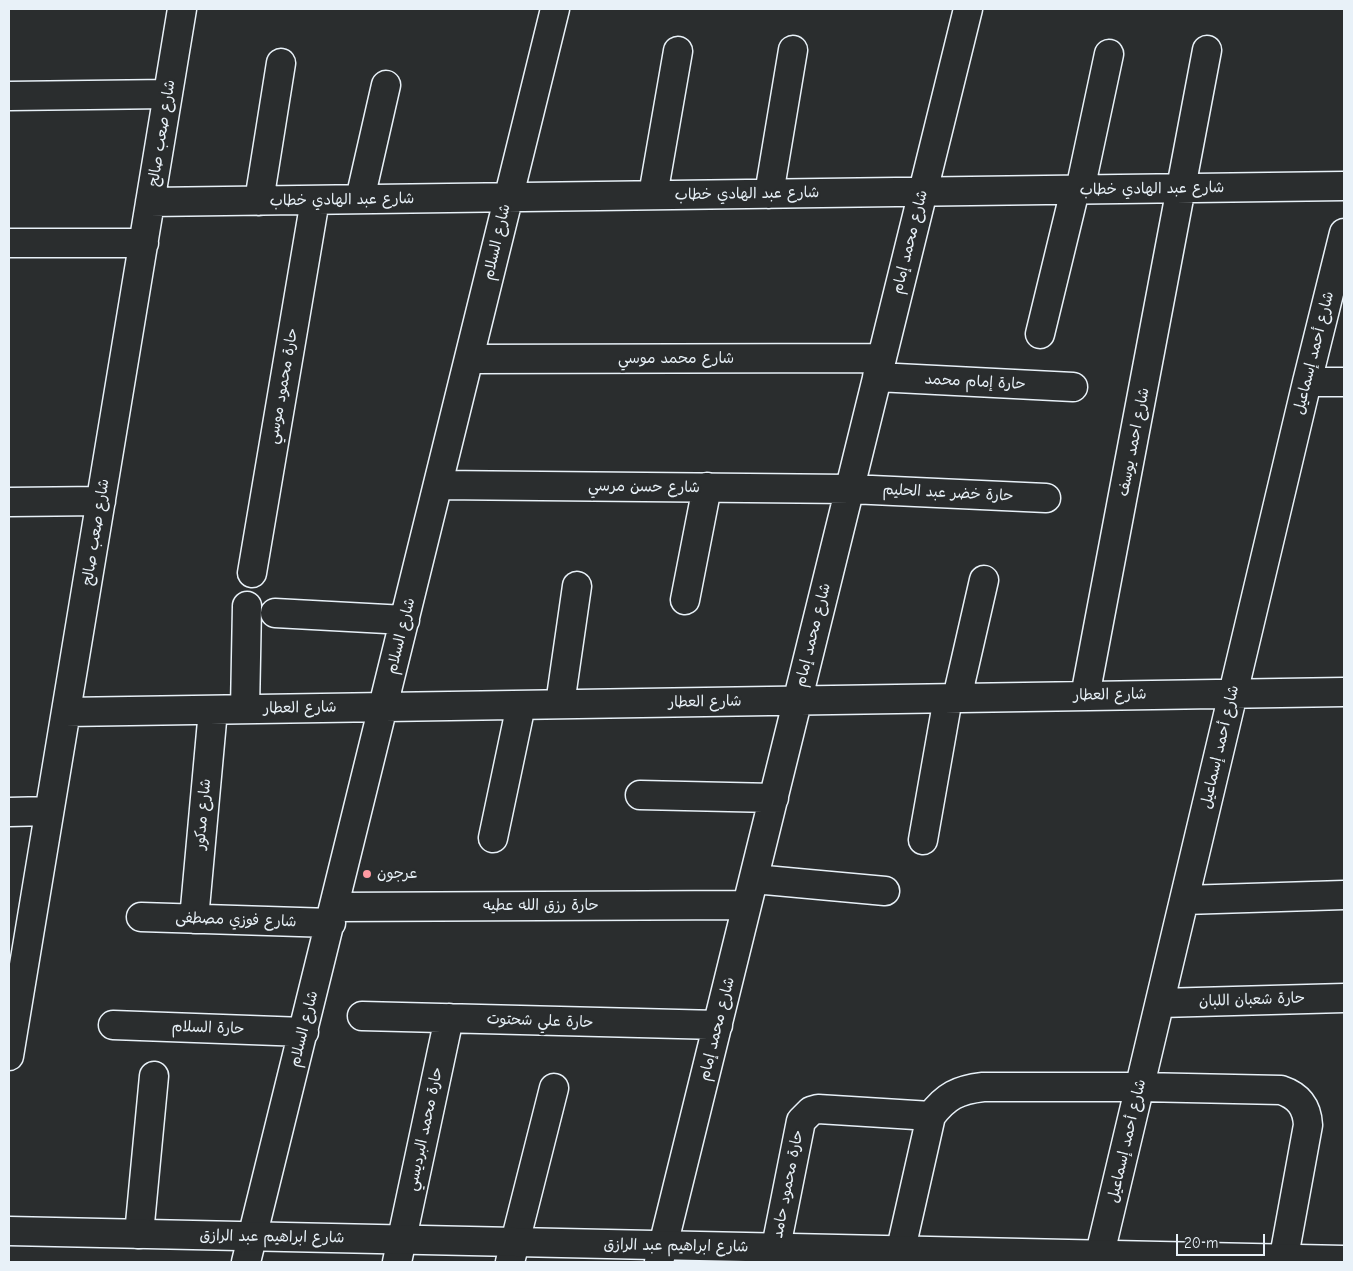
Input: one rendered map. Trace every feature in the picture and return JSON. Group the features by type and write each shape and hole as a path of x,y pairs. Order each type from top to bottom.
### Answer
{"street":[{"name":"شارع صعب صالح","path":"9,1056 182,9"},
{"name":"شارع السلام","path":"250,1249 555,9"},
{"name":"شارع محمد إمام","path":"661,1254 968,9"},
{"path":"769,194 793,50"},
{"name":"شارع احمد يوسف","path":"1085,696 1207,50"},
{"path":"653,195 678,51"},
{"path":"1040,334 1078,190 1109,54"},
{"path":"259,201 281,63"},
{"path":"360,199 386,85"},
{"path":"9,96 168,94"},
{"name":"شارع عبد الهادي خطاب","path":"150,202 1344,186"},
{"name":"حارة محمود موسي","path":"252,573 315,200"},
{"name":"شارع أحمد إسماعيل","path":"1099,1258 1344,233"},
{"path":"9,243 144,243"},
{"name":"شارع محمد موسي","path":"469,359 880,368"},
{"name":"حارة إمام محمد","path":"880,368 1073,387"},
{"path":"1307,382 1344,382"},
{"name":"شارع حسن مرسي","path":"439,485 850,489"},
{"path":"685,600 707,487"},
{"name":"حارة خضر عبد الحليم","path":"850,489 1046,498"},
{"path":"9,502 101,501"},
{"path":"923,840 952,698 984,580"},
{"path":"560,704 577,586"},
{"path":"245,709 247,606"},
{"path":"275,614 405,620"},
{"name":"شارع العطار","path":"66,712 1344,692"},
{"path":"492,838 521,705"},
{"name":"شارع مدكور","path":"194,919 212,710"},
{"path":"640,795 774,798"},
{"path":"9,812 49,811"},
{"name":"حارة رزق الله عطيه","path":"332,915 751,892 885,891"},
{"path":"1184,900 1344,894"},
{"name":"شارع فوزي مصطفى","path":"141,917 194,919 332,915"},
{"name":"حارة شعبان اللبان","path":"1160,1003 1344,998"},
{"name":"حارة علي شحتوت","path":"362,1016 718,1026"},
{"name":"حارة محمد البرديسي","path":"400,1251 449,1018"},
{"name":"حارة السلام","path":"113,1025 304,1032"},
{"path":"139,1234 154,1076"},
{"path":"899,1256 930,1116 947,1098 970,1088 983,1087 1140,1087 1281,1090 1290,1093 1304,1106 1308,1125 1283,1261"},
{"path":"513,1252 554,1088"},
{"name":"حارة محمود حامد","path":"774,1255 800,1121 805,1115 818,1109 930,1116"},
{"name":"شارع ابراهيم عبد الرازق","path":"9,1231 139,1234 250,1249 1283,1261 1344,1260"}],"place":[{"name":"عرجون","path":"367,874"}]}
